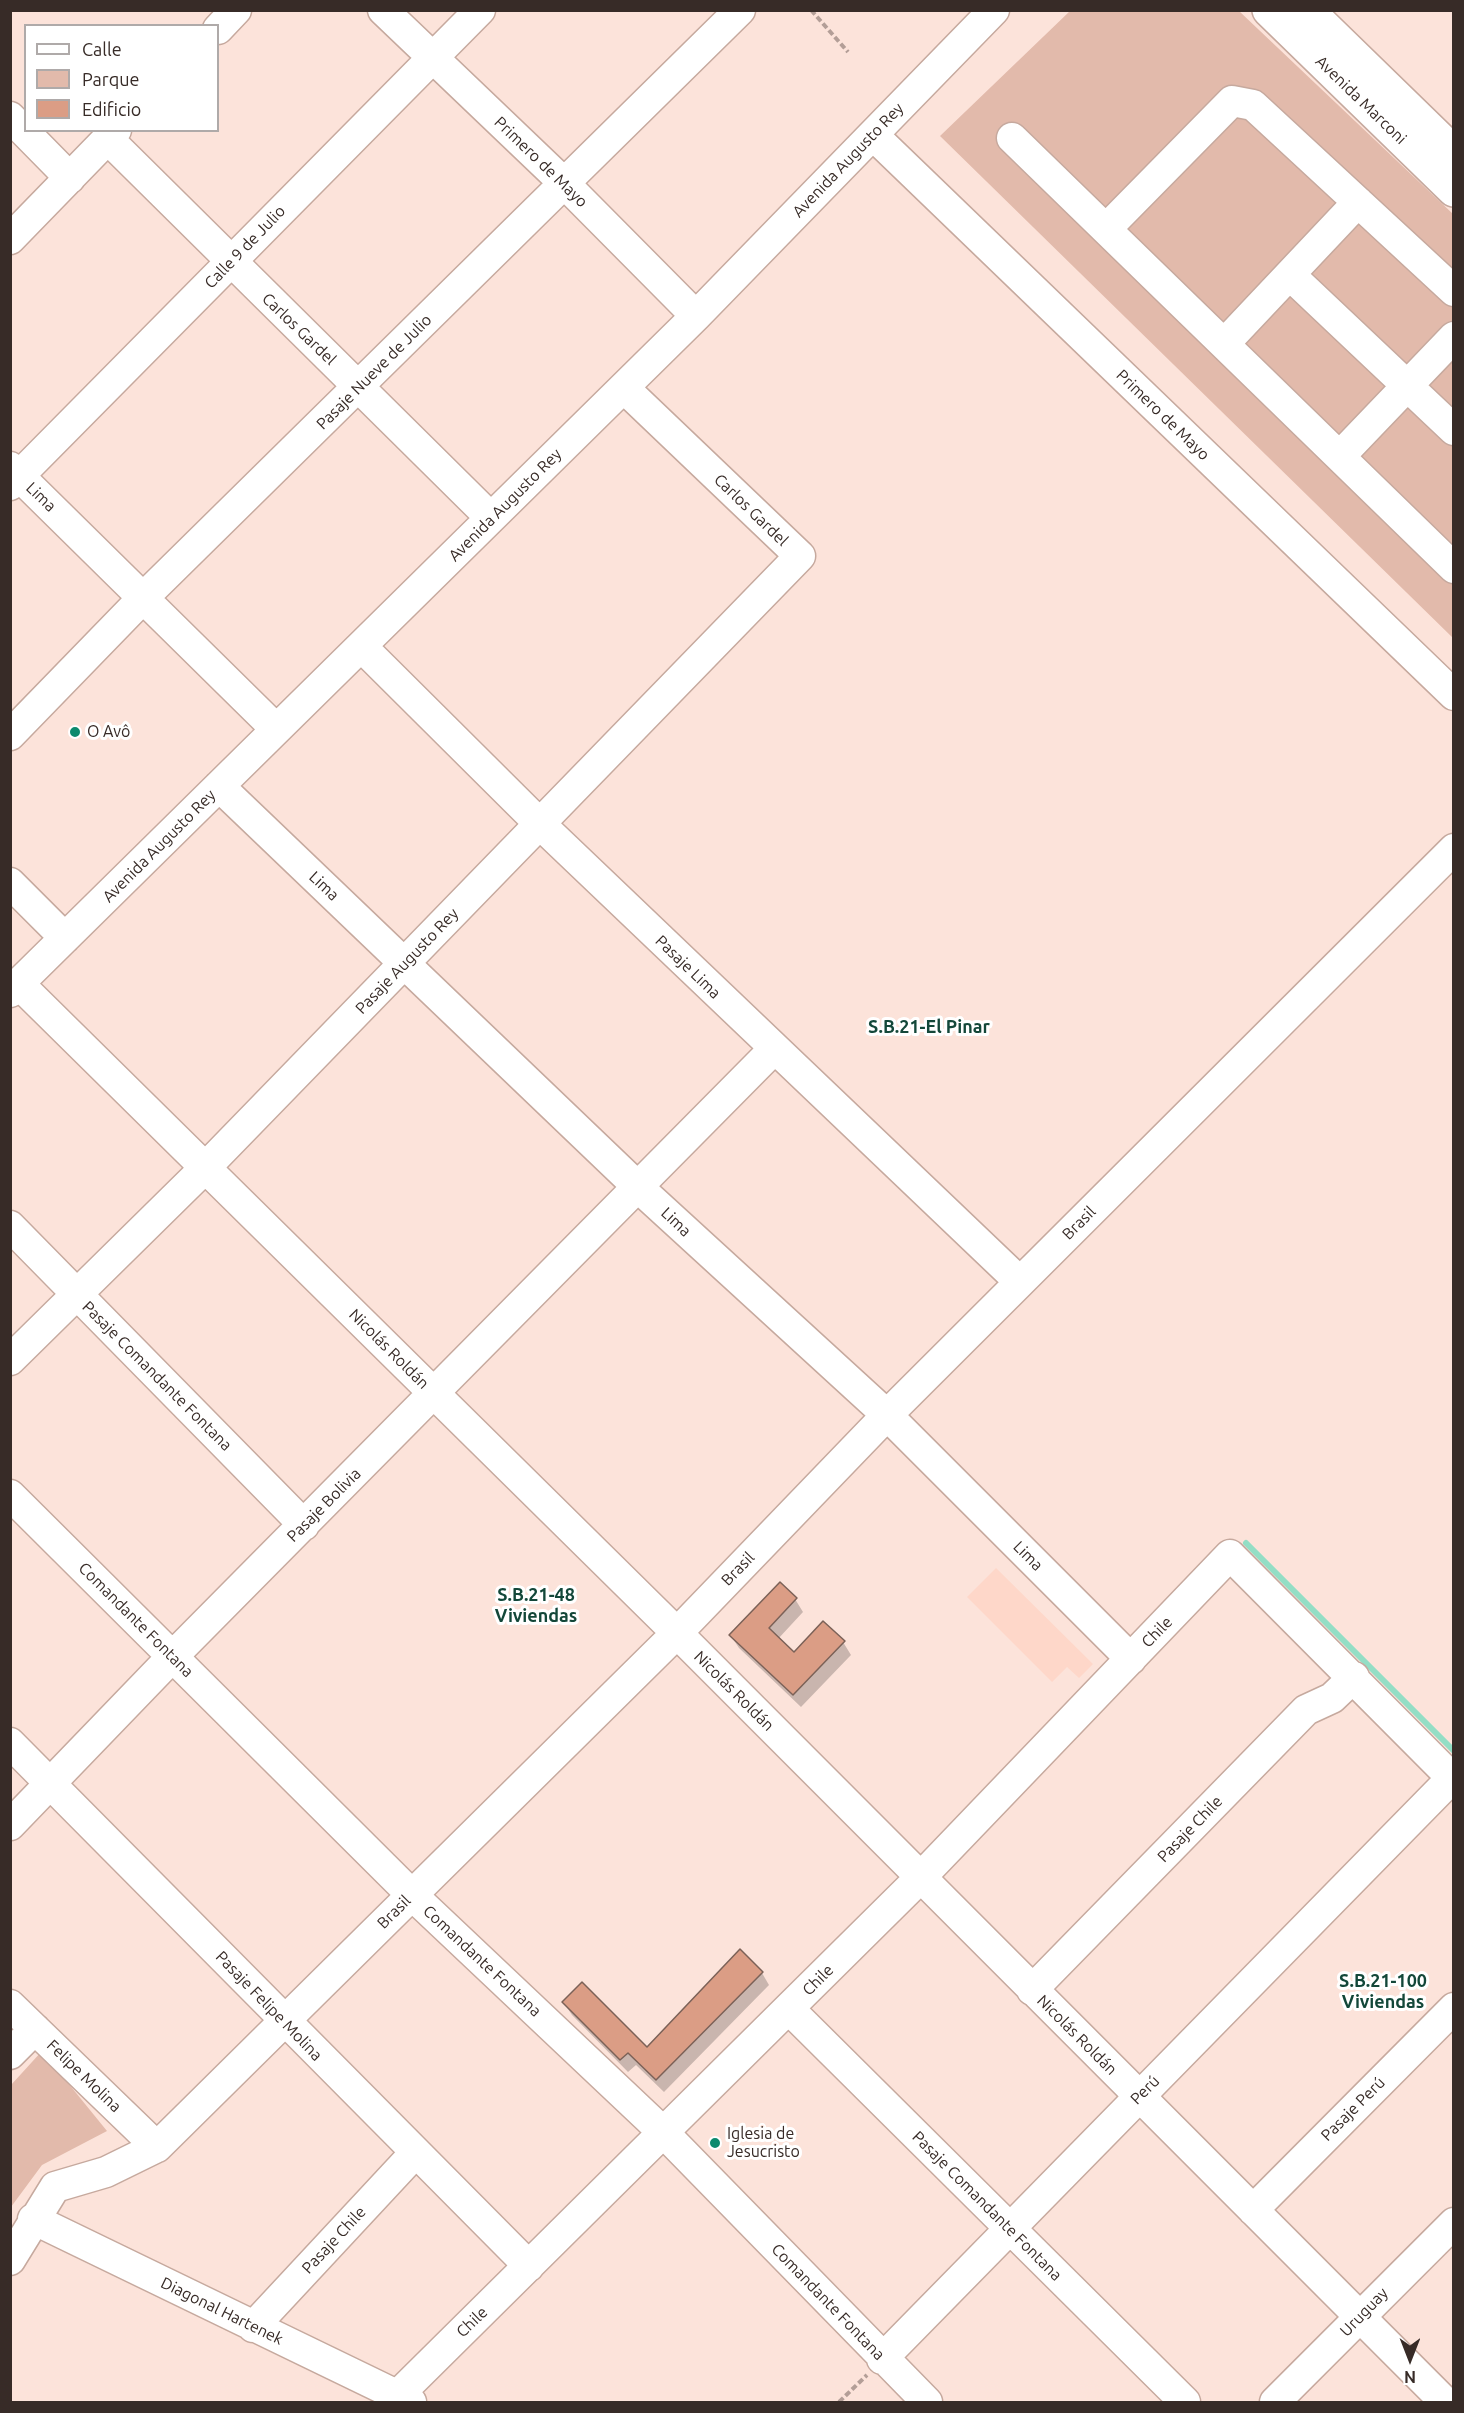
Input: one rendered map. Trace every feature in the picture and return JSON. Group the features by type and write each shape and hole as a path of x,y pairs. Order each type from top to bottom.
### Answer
{"main road":[{"name":"Avenida Marconi","path":"1269,10 1454,190"},
{"name":"Avenida Marconi","path":"1308,10 1454,153"}],"street":[{"path":"219,28 236,10"},
{"name":"Primero de Mayo","path":"383,10 563,182 696,316"},
{"name":"Calle 9 de Julio","path":"13,476 480,10"},
{"name":"Pasaje Nueve de Julio","path":"10,735 143,598 359,388 563,182 740,10"},
{"name":"Avenida Augusto Rey","path":"15,988 624,388 994,10"},
{"path":"1106,229 1232,101 1253,105 1454,291"},
{"path":"10,117 24,131"},
{"path":"25,132 70,178"},
{"path":"10,239 112,135"},
{"name":"Carlos Gardel","path":"112,135 230,262 491,518"},
{"name":"Primero de Mayo","path":"873,135 1454,695"},
{"path":"1012,138 1454,568"},
{"path":"1224,344 1358,202"},
{"path":"1290,274 1454,430"},
{"path":"1340,456 1454,337"},
{"name":"Carlos Gardel","path":"624,388 800,556"},
{"name":"Lima","path":"13,476 143,598 276,729"},
{"name":"Pasaje Augusto Rey","path":"10,1360 205,1168 800,556"},
{"name":"Pasaje Lima","path":"362,647 540,824 1020,1282"},
{"name":"Lima","path":"219,786 639,1188 887,1415 1131,1659"},
{"name":"Brasil","path":"10,2260 54,2187 106,2172 157,2147 677,1633 887,1415 1454,849"},
{"path":"10,883 65,938"},
{"name":"Nicolás Roldán","path":"15,988 205,1168 677,1633 1444,2403"},
{"name":"Pasaje Bolivia","path":"10,1825 172,1657 639,1188 774,1049"},
{"name":"Pasaje Comandante Fontana","path":"10,1226 304,1525"},
{"name":"Comandante Fontana","path":"10,1495 411,1894 664,2133 927,2403"},
{"name":"Chile","path":"404,2399 529,2266 920,1878 1230,1555 1354,1677"},
{"path":"1354,1677 1453,1779"},
{"name":"Pasaje Chile","path":"1032,1990 1306,1710 1332,1698 1354,1677"},
{"name":"Pasaje Felipe Molina","path":"10,1743 284,2022 529,2266"},
{"name":"Perú","path":"882,2359 1138,2096 1453,1779"},
{"name":"Felipe Molina","path":"10,2005 157,2147"},
{"name":"Pasaje Perú","path":"1253,2210 1454,2008"},
{"name":"Pasaje Comandante Fontana","path":"789,2009 1185,2403"},
{"path":"10,2054 35,2029"},
{"name":"Pasaje Chile","path":"253,2327 415,2153"},
{"name":"Diagonal Hartenek","path":"33,2220 404,2399"},
{"name":"Uruguay","path":"1275,2403 1454,2223"}],"path":[{"path":"811,10 848,52"},
{"path":"839,2403 882,2359"}],"shaded area":[{"path":"996,1568 1093,1664 1079,1678 1067,1667 1052,1682 967,1597"}],"green space":[{"path":"1070,11 1239,11 1453,214 1453,638 940,136"},
{"path":"42,2051 107,2131 42,2165 11,2207 11,2085"}],"building":[{"path":"780,1582 797,1598 769,1628 794,1652 823,1621 845,1641 793,1695 729,1635"},
{"path":"740,1949 763,1972 656,2080 628,2053 620,2060 562,2002 582,1982 647,2047"}],"waterway":[{"path":"1246,1543 1454,1751"}],"place":[{"name":"O Avô","path":"75,732"},
{"name":"Iglesia de Jesucristo","path":"715,2143"}],"district":[{"name":"S.B.21-El Pinar","path":"929,1027"},
{"name":"S.B.21-48 Viviendas","path":"536,1605"},
{"name":"S.B.21-100 Viviendas","path":"1383,1991"}]}
